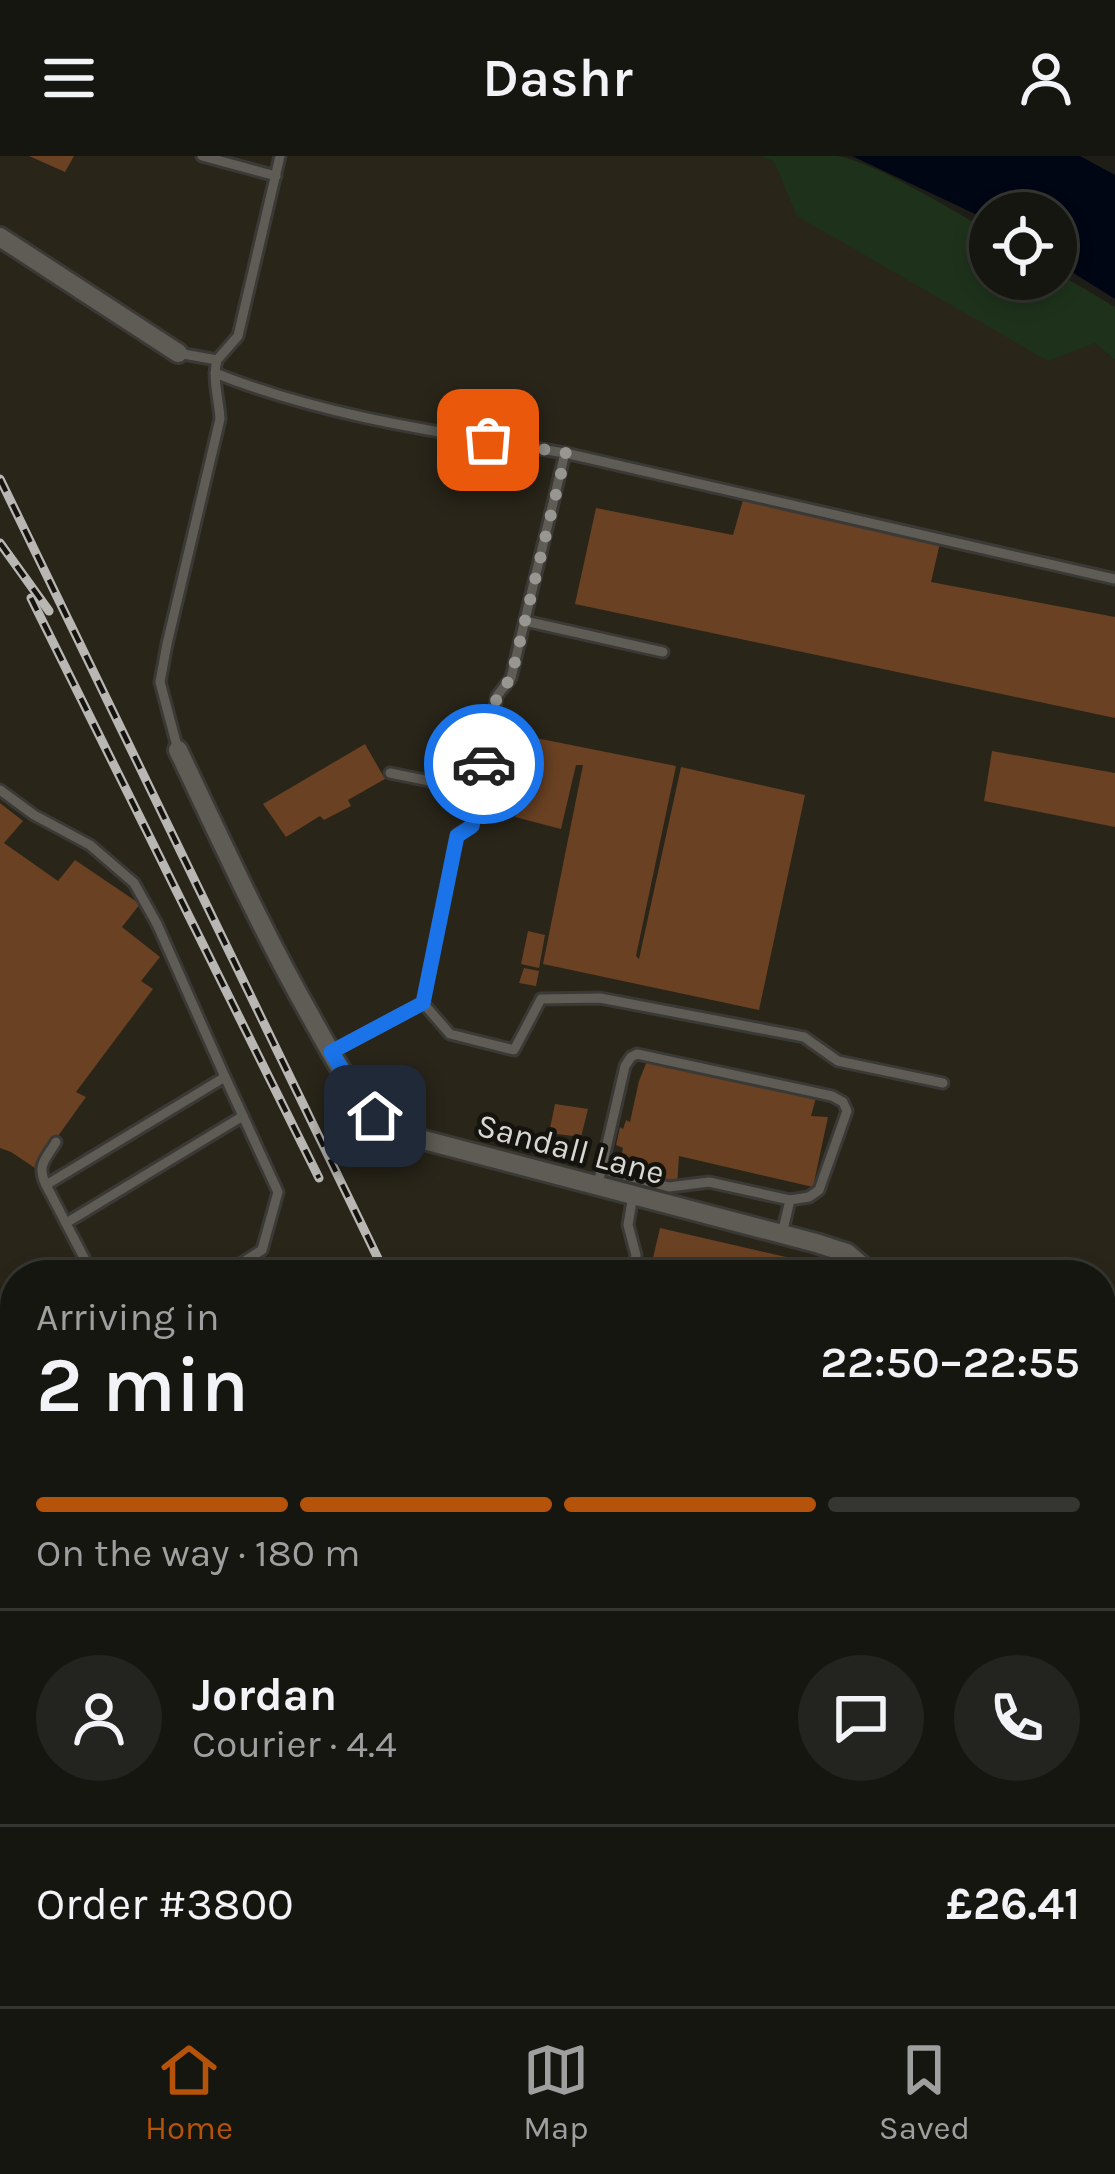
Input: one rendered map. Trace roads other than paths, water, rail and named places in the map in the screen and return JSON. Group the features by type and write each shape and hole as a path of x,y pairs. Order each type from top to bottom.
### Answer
{"street":[{"path":"0,237 178,353"},
{"name":"Sandall Lane","path":"178,750 275,953 331,1052 375,1116 420,1139 600,1178 633,1195 847,1253 855,1260"}],"lane":[{"path":"202,156 276,176"},
{"path":"178,750 160,682 166,644 220,419 213,373 217,360 238,336 280,156"},
{"path":"178,353 217,360"},
{"path":"213,373 262,392 370,419 566,453 1115,579"},
{"path":"423,1003 457,836 472,826 497,696 511,678 566,453"},
{"path":"524,621 663,652"},
{"path":"389,773 478,791"},
{"path":"0,790 34,815 90,845 134,883 157,924 278,1192 262,1250 247,1260"},
{"path":"423,1003 450,1034 514,1050 541,1000 600,998 804,1037 838,1061 943,1083"},
{"path":"331,1052 423,1003"},
{"path":"644,1055 843,1102 846,1118 820,1190 809,1197 790,1201 709,1182 669,1187 600,1178 631,1057 644,1055"},
{"path":"46,1184 225,1077"},
{"path":"66,1223 243,1116"},
{"path":"56,1142 40,1173 85,1260"},
{"path":"633,1195 628,1225 635,1260"},
{"path":"782,1234 790,1201"}],"railway":[{"path":"0,479 379,1260"},
{"path":"0,543 49,611"},
{"path":"31,598 319,1178"}]}
